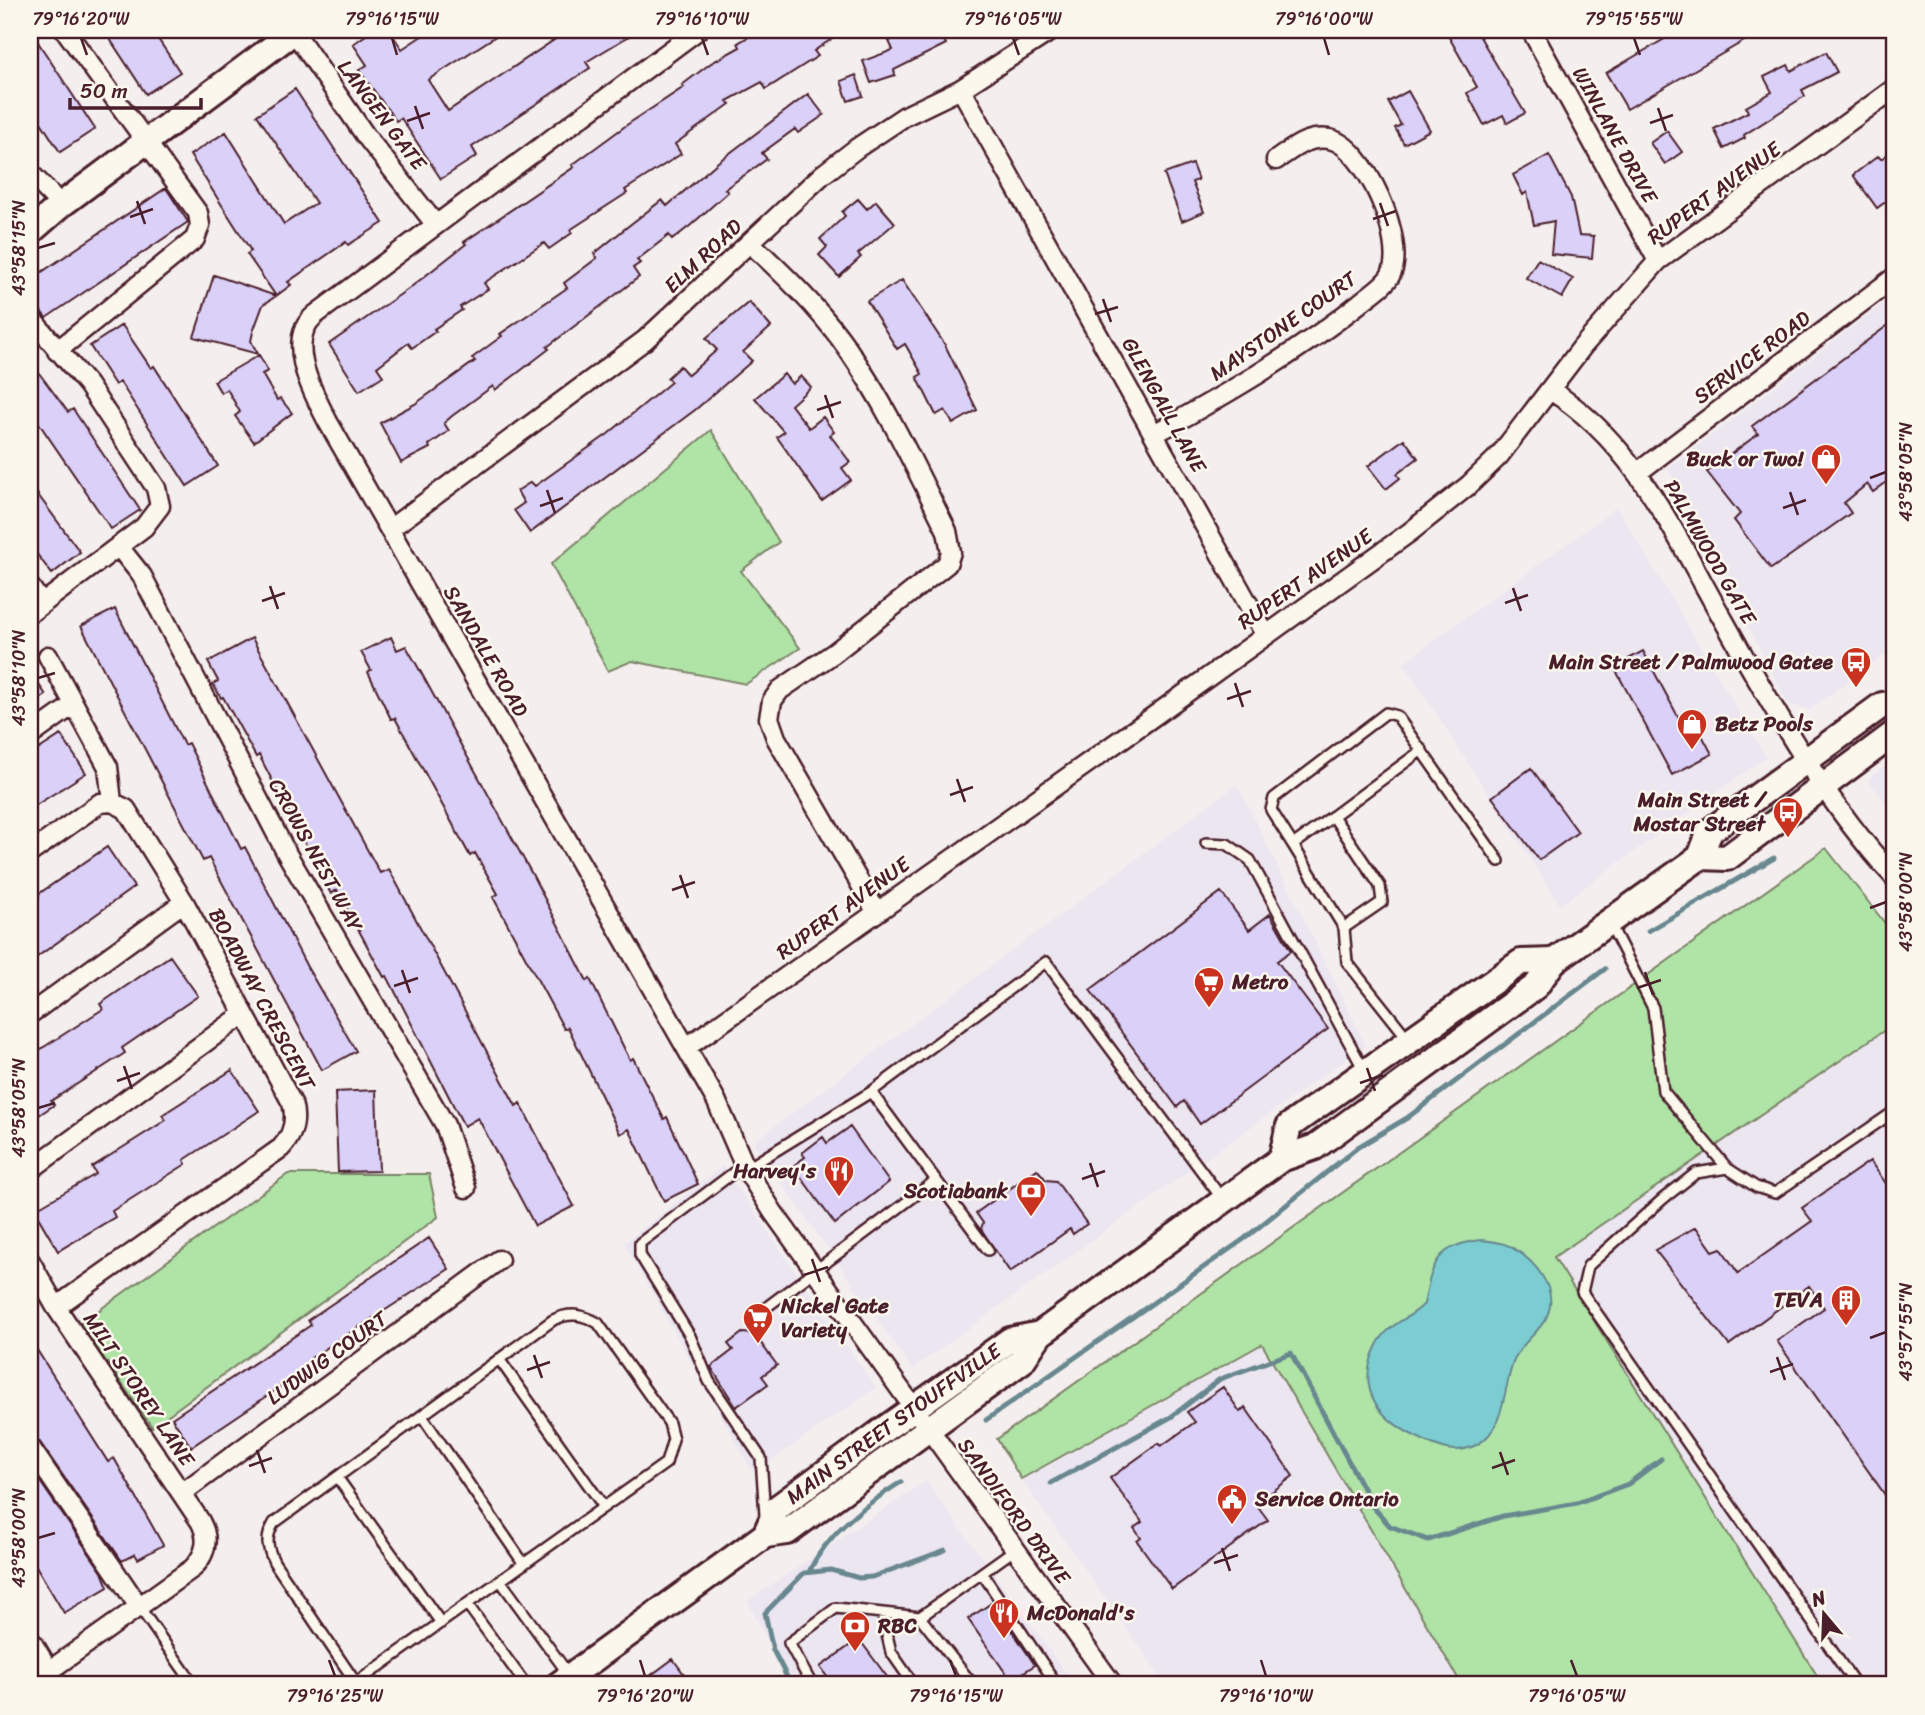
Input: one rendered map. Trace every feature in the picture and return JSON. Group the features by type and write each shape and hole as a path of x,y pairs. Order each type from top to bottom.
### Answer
{"main road":[{"path":"30,232 61,205 294,30"},
{"name":"MAIN STREET STOUFFVILLE","path":"564,1681 765,1535 787,1532 929,1432 1022,1361 1040,1334 1282,1159 1315,1147 1536,986 1554,961 1700,857 1710,831 1882,705 1895,703"},
{"name":"MAIN STREET STOUFFVILLE","path":"1700,857 1727,858 1895,733"},
{"path":"1282,1159 1289,1126 1521,962 1554,961"},
{"name":"MAIN STREET STOUFFVILLE","path":"765,1535 777,1508 1010,1340 1040,1334"}],"street":[{"path":"57,351 195,239 200,225 198,213 65,30"},
{"name":"LANGEN GATE","path":"294,30 365,135 436,225"},
{"name":"SANDALE ROAD","path":"698,30 315,314 306,323 300,339 302,354 325,416 687,1047 716,1100 746,1169 914,1409"},
{"name":"ELM ROAD","path":"391,528 645,340 857,148 905,116 961,89 1052,30"},
{"name":"WINLANE DRIVE","path":"1531,30 1658,261"},
{"name":"RUPERT AVENUE","path":"687,1047 809,963 876,911 1410,532 1469,485 1499,456 1583,346 1658,261 1895,88"},
{"name":"GLENGALL LANE","path":"961,89 1265,634"},
{"name":"MAYSTONE COURT","path":"1154,434 1236,388 1327,327 1391,275 1395,254 1389,217 1352,152 1331,139 1306,139 1276,160"},
{"path":"30,173 61,205"},
{"path":"750,243 777,268 847,347 886,410 947,531 951,552 947,564 834,653 780,690 772,701 769,718 776,738 876,911"},
{"name":"SERVICE ROAD","path":"1637,473 1895,277"},
{"path":"30,317 88,385 156,488 160,506 144,527 36,609 30,587"},
{"name":"PALMWOOD GATE","path":"1550,390 1570,403 1622,450 1805,759 1895,878"},
{"name":"CROWS NEST WAY","path":"119,547 142,576 287,854 445,1125 466,1188"},
{"path":"30,853 96,805 112,802 110,771 48,656"},
{"path":"30,736 73,705"},
{"name":"BOADWAY CRESCENT","path":"56,1307 281,1148 289,1137 295,1120 292,1102 184,902 129,812 112,802"},
{"path":"30,1014 184,902"},
{"path":"30,1170 244,1014"},
{"name":"LUDWIG COURT","path":"182,1493 499,1260"},
{"name":"MILT STOREY LANE","path":"30,1261 56,1307 204,1527 207,1542 202,1556 193,1568 140,1608"},
{"name":"SANDIFORD DRIVE","path":"914,1409 1112,1685"},
{"path":"30,1447 140,1608 39,1665"}],"lane":[{"path":"1410,1041 1348,962 1344,928 1271,810 1273,798 1386,713 1397,716 1499,861"},
{"path":"1293,845 1422,750"},
{"path":"1332,816 1380,886 1382,902 1344,928"},
{"path":"1206,843 1227,844 1250,860 1366,1072"},
{"path":"1609,922 1653,1008 1663,1091 1727,1168 1756,1187 1775,1193 1895,1111"},
{"path":"765,1535 761,1458 709,1381 690,1336 639,1249 645,1238 733,1173 746,1169 871,1092 1046,962 1224,1201"},
{"path":"871,1092 988,1250"},
{"path":"1727,1168 1696,1172 1664,1198 1588,1266 1583,1292 1856,1685"},
{"path":"768,1306 936,1180"},
{"path":"565,1314 584,1315 598,1323 669,1423 673,1439 666,1463 355,1684 274,1562 267,1547 268,1533 274,1523 499,1359 565,1314"},
{"path":"499,1359 604,1507"},
{"path":"422,1416 524,1564"},
{"path":"337,1477 441,1622"},
{"path":"812,1685 789,1643 836,1608 920,1617 1014,1550"},
{"path":"982,1573 1056,1684"},
{"path":"500,1580 564,1681"},
{"path":"467,1604 526,1685"},
{"path":"140,1608 194,1685"},
{"path":"882,1613 891,1652 914,1685"},
{"path":"920,1617 973,1685"}],"shaded area":[{"path":"1895,294 1895,647 1809,710 1788,704 1668,469"},
{"path":"1617,507 1766,757 1560,905 1403,663"},
{"path":"1895,759 1895,814 1867,779"},
{"path":"1237,784 1366,1045 912,1369 753,1142"},
{"path":"1895,1023 1895,1685 1823,1685 1554,1257"},
{"path":"723,1166 876,1388 753,1473 624,1243"},
{"path":"1262,1344 1462,1685 1166,1685 1021,1479"},
{"path":"926,1481 1075,1685 791,1685 747,1601"}],"green space":[{"path":"711,430 779,542 741,571 800,648 746,684 632,661 608,671 551,564"},
{"path":"1826,848 1895,936 1895,1023 1554,1257 1823,1685 1462,1685 1262,1344 1021,1479 997,1439"},
{"path":"288,1174 429,1174 438,1217 152,1427 80,1324"}],"water":[{"path":"1481,1240 1507,1245 1526,1257 1547,1284 1550,1305 1544,1322 1515,1358 1494,1428 1478,1444 1450,1450 1408,1433 1384,1414 1370,1391 1370,1362 1377,1345 1387,1332 1424,1304 1434,1267 1445,1252 1454,1246"}],"building":[{"path":"30,30 95,129 60,152 30,105"},
{"path":"104,30 152,30 180,72 146,94"},
{"path":"373,30 389,30 402,49 431,30 505,30 428,80 448,111 569,30 639,30 586,62 590,68 472,147 477,156 441,179 401,118 396,121 359,70 367,65 353,44"},
{"path":"760,30 845,30 814,51 818,56 766,89 762,82 727,101 730,104 675,144 681,154 625,190 627,193 570,230 572,233 549,249 544,243 484,283 488,289 460,307 462,310 412,348 408,343 377,367 383,376 359,391 329,344 411,287 466,244 464,242 574,167 572,165 684,87 682,85 711,63 740,47 738,43"},
{"path":"913,30 939,30 946,44 894,70 895,75 871,83 863,61 893,50 889,41"},
{"path":"1445,30 1476,30 1525,113 1507,123 1503,115 1484,125 1467,93 1477,87"},
{"path":"1680,30 1763,30 1627,109 1606,73"},
{"path":"1826,52 1837,72 1802,90 1805,96 1744,135 1745,138 1724,149 1714,129 1748,112 1746,107 1772,92 1764,77 1788,65 1791,71"},
{"path":"856,75 863,96 848,101 841,81"},
{"path":"295,89 383,223 348,245 346,242 288,282 291,285 276,296 247,254 251,251 190,155 226,132 284,224 316,203 257,115"},
{"path":"1408,91 1430,130 1404,144 1395,128 1401,125 1388,102"},
{"path":"808,94 824,115 798,133 795,129 762,153 767,159 725,189 728,192 691,225 672,240 669,235 637,260 640,263 633,268 639,277 495,390 493,386 452,416 444,423 449,431 429,445 430,448 401,463 380,423 415,404 475,361 472,358 502,336 500,334 567,288 564,283 597,258 594,254 627,227 662,200 667,206 718,162"},
{"path":"1667,131 1682,152 1665,164 1650,143"},
{"path":"1895,149 1895,195 1877,208 1853,175 1878,156 1881,159"},
{"path":"1549,155 1571,197 1579,235 1594,236 1592,258 1551,254 1554,221 1534,225 1527,192 1523,195 1513,175"},
{"path":"1192,164 1198,180 1192,182 1204,212 1182,221 1164,174"},
{"path":"166,188 188,222 46,318 30,296 30,280"},
{"path":"858,199 867,209 876,201 895,223 858,254 861,257 839,277 819,255 827,247 820,239 845,216 842,212"},
{"path":"1538,259 1573,279 1562,298 1526,278"},
{"path":"214,275 276,296 263,305 253,332 251,341 258,354 194,337"},
{"path":"902,280 945,345 977,410 953,424 945,410 936,415 917,377 922,374 905,344 897,349 867,301"},
{"path":"749,302 771,327 743,352 752,361 695,410 530,533 514,510 524,503 517,491 531,482 535,486 608,434 671,382 667,378 680,366 688,375 717,350 706,338"},
{"path":"1895,320 1895,476 1873,492 1867,484 1844,503 1851,513 1771,569 1734,520 1740,514 1707,472 1758,434 1752,426"},
{"path":"122,325 151,368 154,366 218,466 187,486 120,382 115,385 90,346"},
{"path":"259,355 268,371 262,374 277,400 280,398 292,413 254,442 235,416 240,412 227,389 221,393 214,381"},
{"path":"30,361 68,412 73,409 140,510 111,529 38,422 30,428"},
{"path":"784,374 792,384 801,376 811,387 791,405 809,428 823,417 834,432 830,435 850,462 842,468 851,480 822,501 777,437 784,432 755,398"},
{"path":"1404,439 1418,458 1397,474 1400,478 1386,489 1368,466"},
{"path":"30,484 80,552 52,574 30,545"},
{"path":"115,609 184,745 188,743 241,849 245,847 307,967 356,1051 322,1070 209,858 203,861 81,626"},
{"path":"391,637 397,650 406,646 418,667 533,876 587,981 590,979 630,1060 633,1058 664,1119 667,1117 698,1184 664,1201 629,1129 620,1134 568,1027 564,1029 493,897 498,894 475,853 470,856 395,718 391,719 368,672 371,670 361,652"},
{"path":"252,638 380,873 389,869 516,1106 520,1103 574,1206 535,1226 478,1118 464,1126 387,976 384,977 337,890 331,894 259,755 256,757 213,684 218,681 208,662"},
{"path":"1643,651 1683,726 1694,720 1712,754 1672,775 1614,667"},
{"path":"30,672 46,695 30,706"},
{"path":"61,735 86,773 30,809 30,755"},
{"path":"1531,768 1578,832 1539,860 1492,797"},
{"path":"107,847 134,887 30,962 30,904 39,897 37,895"},
{"name":"Metro","path":"1221,892 1249,930 1270,914 1291,951 1277,961 1328,1029 1200,1124 1184,1101 1177,1107 1090,990"},
{"path":"170,956 198,996 122,1048 125,1053 51,1101 54,1105 30,1121 30,1056 103,1009 100,1004"},
{"path":"232,1070 259,1111 184,1160 186,1164 112,1211 115,1217 58,1251 34,1210 96,1174 92,1167 166,1120 162,1115"},
{"path":"376,1090 379,1171 338,1172 335,1092"},
{"path":"850,1127 889,1182 835,1224 793,1166 805,1157 802,1153 823,1137 827,1143"},
{"name":"TEVA","path":"1870,1161 1895,1196 1895,1509 1777,1341 1824,1308 1809,1286 1729,1345 1655,1250 1696,1227 1713,1251 1721,1248 1738,1273 1812,1221 1802,1208"},
{"name":"Scotiabank","path":"1037,1169 1046,1180 1056,1181 1087,1224 1073,1234 1070,1229 1010,1272 981,1229 983,1223 976,1213"},
{"path":"429,1238 449,1269 308,1360 312,1366 191,1447 172,1418 311,1325 308,1320"},
{"path":"742,1333 754,1334 777,1365 762,1376 768,1384 736,1407 711,1367 733,1350 728,1344"},
{"path":"30,1339 108,1462 114,1458 163,1545 138,1559 135,1554 122,1561 39,1441 30,1436"},
{"path":"1223,1387 1240,1412 1245,1407 1293,1476 1256,1504 1268,1520 1172,1589 1137,1541 1141,1538 1134,1528 1142,1522 1110,1478 1159,1443 1161,1446 1195,1422 1187,1412"},
{"path":"30,1467 102,1572 108,1587 64,1613 30,1556"},
{"name":"McDonald's","path":"993,1602 1035,1665 1024,1672 1034,1685 1014,1685 968,1619"},
{"name":"RBC","path":"859,1639 893,1685 833,1685 820,1667"},
{"path":"673,1659 692,1685 638,1685"}],"waterway":[{"path":"1648,931 1774,858"},
{"path":"986,1420 1244,1239 1358,1147 1407,1118 1605,969"},
{"path":"1051,1483 1171,1417 1220,1379 1291,1353 1373,1507 1390,1526 1428,1540 1503,1516 1577,1503 1628,1484 1661,1459"},
{"path":"809,1572 826,1545 848,1521 901,1482"},
{"path":"791,1685 773,1650 765,1613 804,1573 831,1570 859,1578 872,1577 945,1550"}],"place":[{"name":"Buck or Two!","path":"1826,486"},
{"name":"Main Street / Palmwood Gatee","path":"1856,689"},
{"name":"Betz Pools","path":"1692,751"},
{"name":"Main Street / Mostar Street","path":"1788,839"},
{"name":"Metro","path":"1209,1009"},
{"name":"Harvey's","path":"839,1198"},
{"name":"Scotiabank","path":"1031,1218"},
{"name":"TEVA","path":"1846,1327"},
{"name":"Nickel Gate Variety","path":"758,1345"},
{"name":"Service Ontario","path":"1232,1526"},
{"name":"McDonald's","path":"1004,1640"},
{"name":"RBC","path":"855,1653"}]}
